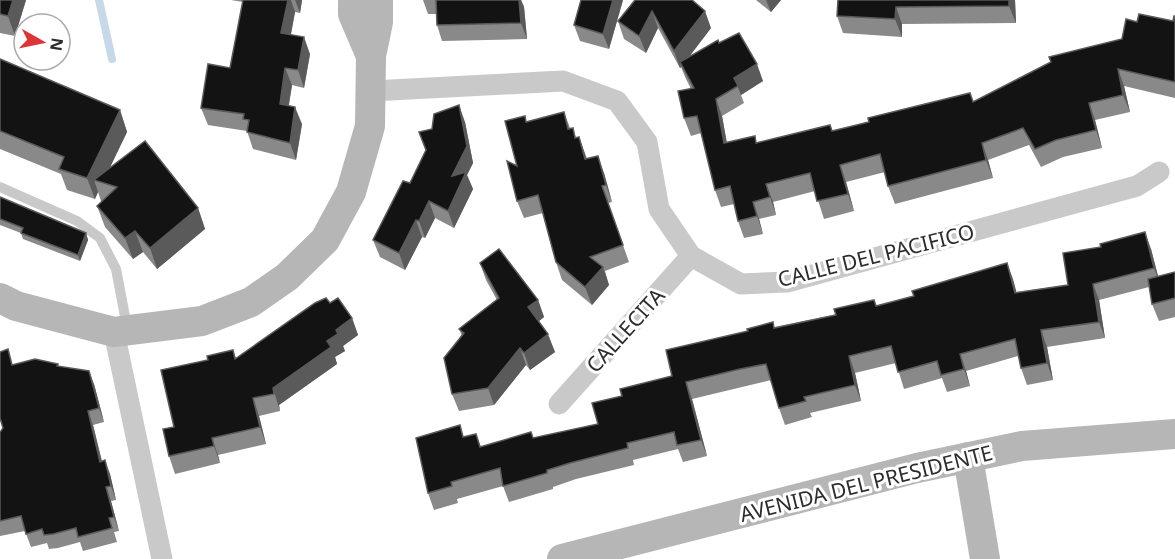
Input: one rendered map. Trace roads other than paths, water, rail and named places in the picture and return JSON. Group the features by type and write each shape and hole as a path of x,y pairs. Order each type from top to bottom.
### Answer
{"main road":[{"path":"353,0 353,14 371,56"},
{"path":"0,298 16,306 121,332 202,321 251,302 287,277 325,240 351,192 370,126 371,56 378,21 378,0"},
{"name":"AVENIDA DEL PRESIDENTE","path":"562,559 968,457 1022,446 1175,434"},
{"path":"968,457 985,559"}],"street":[{"name":"CALLE DEL PACIFICO","path":"372,91 563,81 617,101 647,142 659,209 691,256 741,284 787,282 1137,186 1159,172"},
{"name":"CALLECITA","path":"559,404 691,256"},
{"path":"121,332 122,381 162,559"}],"lane":[{"path":"0,187 77,221 100,238 116,269 121,332"}],"waterway":[{"path":"99,0 112,59"}]}
